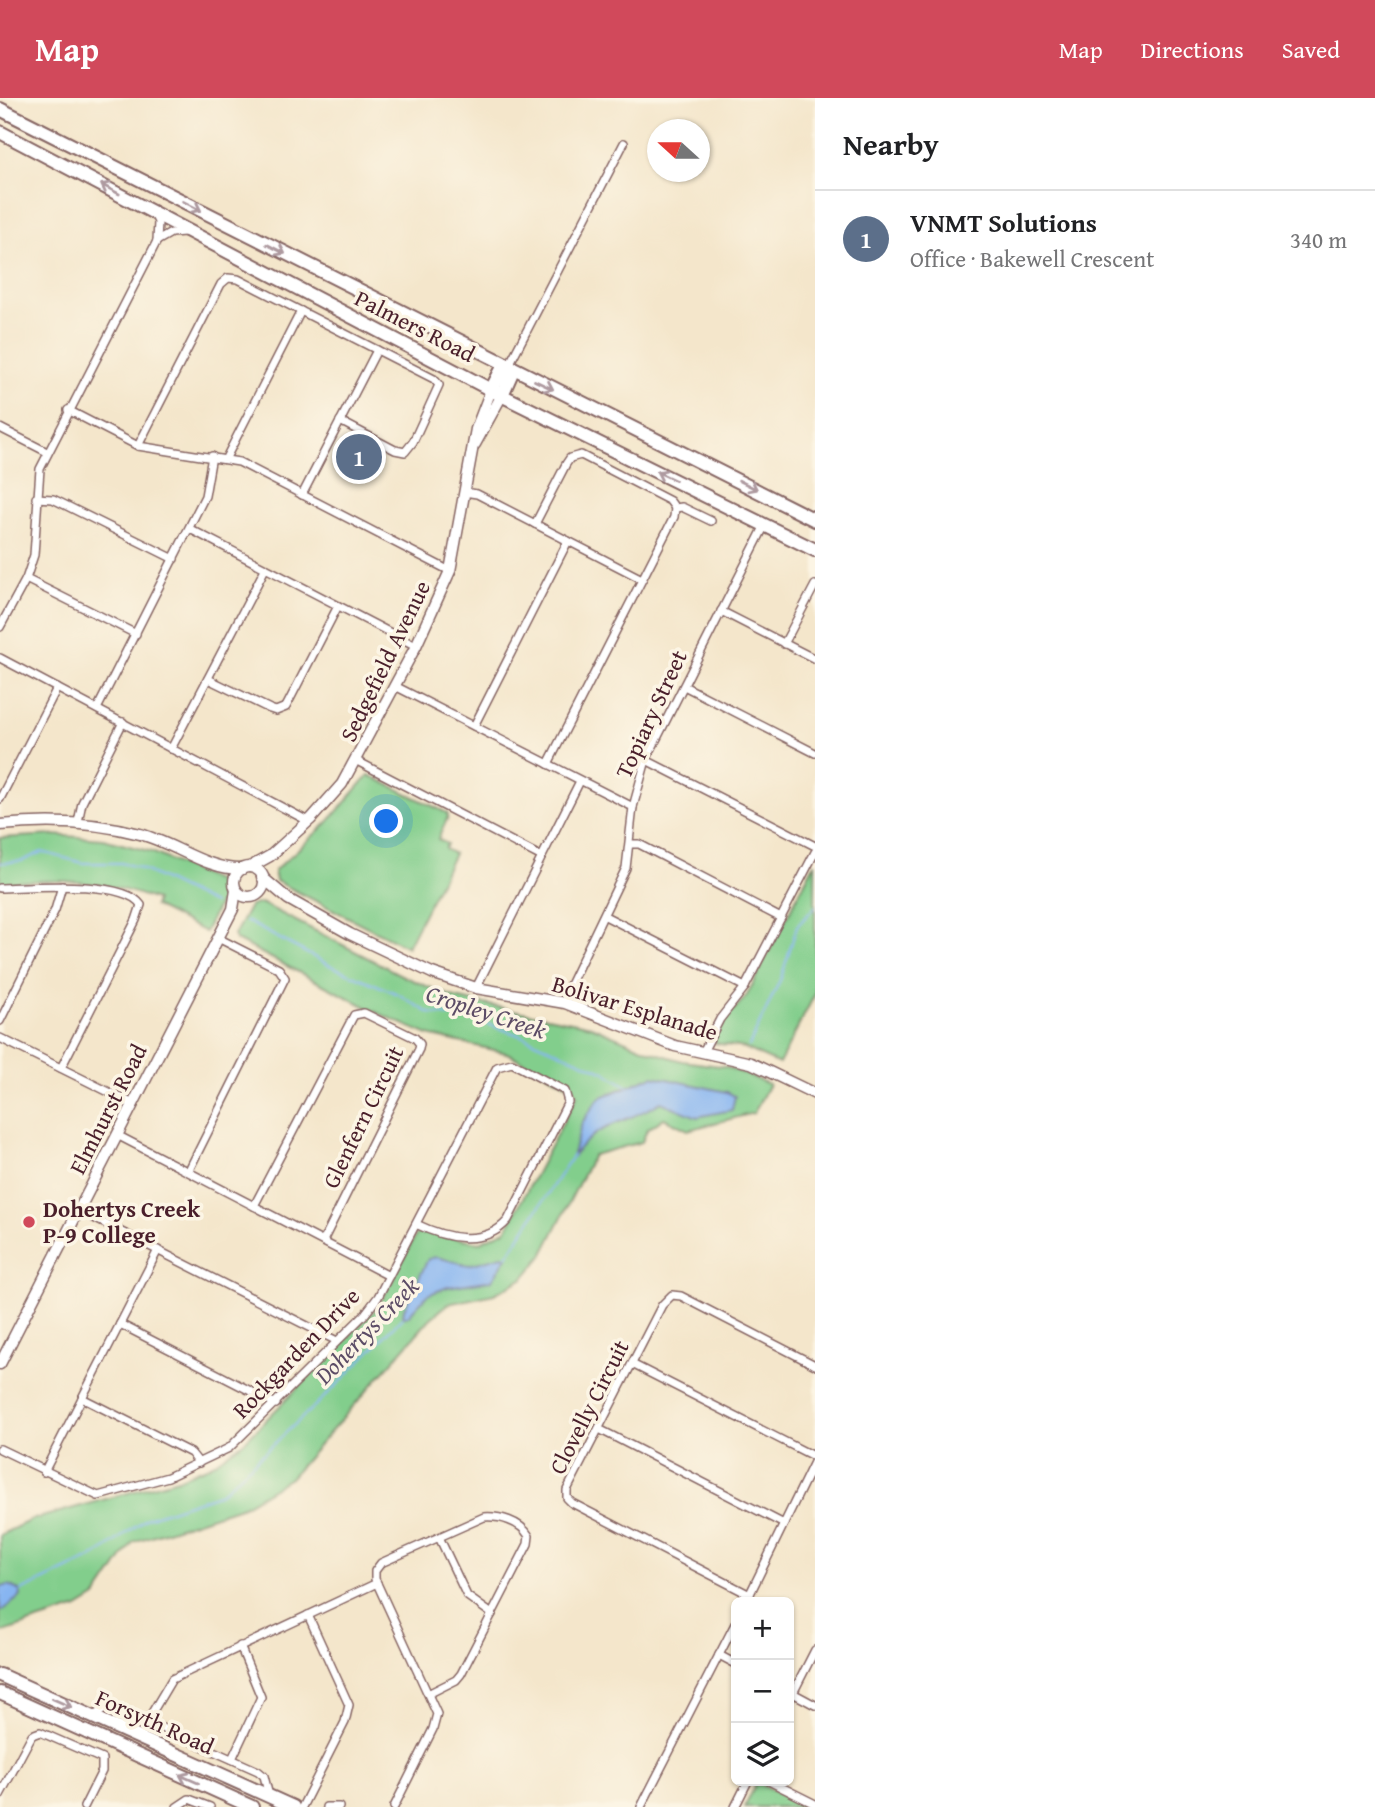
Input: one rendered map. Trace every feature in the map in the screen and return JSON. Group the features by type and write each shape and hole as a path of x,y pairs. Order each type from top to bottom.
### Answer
{"highway":[{"name":"Palmers Road","path":"0,110 815,520"},
{"name":"Palmers Road","path":"0,132 497,392 815,550"},
{"path":"0,141 27,145"},
{"path":"497,392 508,367"},
{"name":"Forsyth Road","path":"0,1675 293,1807"},
{"name":"Forsyth Road","path":"0,1693 251,1807"}],"street":[{"path":"508,367 624,142"},
{"path":"0,627 26,579 35,546 36,498 40,469 68,410 157,242 158,222 148,209"},
{"path":"157,242 171,233 188,232"},
{"path":"138,446 221,284 228,278 238,279 434,379 439,385 410,449 405,452 395,450 340,421"},
{"path":"226,458 301,311"},
{"path":"302,495 377,350"},
{"name":"Sedgefield Avenue","path":"246,868 270,856 308,821 342,784 357,761 416,646 450,571 476,429 497,392"},
{"path":"68,410 138,446 226,458 450,571"},
{"path":"0,428 47,452"},
{"path":"535,524 566,464 570,458 581,455 670,501 675,508 674,517 548,764"},
{"path":"97,709 208,490 212,456"},
{"path":"464,492 477,494 642,579"},
{"path":"36,498 53,499 174,559"},
{"path":"675,508 682,508 711,521"},
{"name":"Topiary Street","path":"565,1003 568,989 626,868 633,807 646,760 765,525"},
{"path":"190,529 416,646"},
{"path":"474,726 568,541"},
{"path":"171,749 265,569"},
{"path":"26,579 136,634"},
{"path":"784,643 815,585"},
{"path":"208,678 270,709 276,711 286,707 338,606"},
{"path":"721,611 815,659"},
{"path":"0,658 308,821"},
{"path":"684,686 815,752"},
{"path":"395,687 633,807"},
{"path":"0,799 57,688"},
{"path":"78,822 82,803 123,722"},
{"path":"646,760 815,846"},
{"path":"357,761 540,856"},
{"path":"476,988 580,781"},
{"path":"0,825 78,822 139,834 177,847 220,867 246,868 262,876 262,888 251,896 235,887 220,867"},
{"path":"629,844 639,844 781,918"},
{"path":"704,1052 714,1028 745,987 815,852"},
{"name":"Sedgefield Avenue","path":"262,876 270,856"},
{"path":"235,887 235,877 246,868"},
{"name":"Bolivar Esplanade","path":"262,876 288,899 389,954 476,988 565,1003 675,1046 751,1063 815,1094"},
{"path":"0,1021 55,910 62,886"},
{"path":"0,888 62,886 120,894 138,901 141,907 61,1068"},
{"name":"Elmhurst Road","path":"0,1364 233,909 235,887"},
{"name":"Bolivar Esplanade","path":"251,896 288,899"},
{"name":"Elmhurst Road","path":"233,909 251,896"},
{"path":"605,916 745,987"},
{"path":"189,1170 285,978 279,969 218,937"},
{"name":"Glenfern Circuit","path":"254,1206 354,1015 364,1013 415,1038 420,1044 419,1049 323,1241"},
{"path":"0,1038 133,1104"},
{"name":"Rockgarden Drive","path":"0,1449 98,1496 168,1477 229,1448 372,1306 495,1070 504,1063 512,1063 562,1089 569,1097 508,1220 498,1231 482,1238 461,1237 416,1224"},
{"path":"117,1135 389,1276"},
{"path":"78,1210 337,1341"},
{"path":"44,1472 158,1250"},
{"name":"Clovelly Circuit","path":"744,1597 569,1501 568,1490 665,1300 676,1294 815,1365"},
{"path":"120,1324 276,1404"},
{"path":"632,1364 815,1459 749,1597"},
{"path":"82,1398 191,1453 199,1463"},
{"path":"599,1429 784,1524"},
{"path":"394,1807 433,1729 437,1714 377,1583 375,1571 381,1563 484,1517 492,1516 523,1528 529,1535 528,1544 456,1680 428,1693"},
{"path":"439,1537 467,1596 492,1614"},
{"path":"147,1721 172,1679 377,1583"},
{"path":"302,1807 345,1722 349,1705 308,1615"},
{"path":"641,1807 731,1632"},
{"path":"232,1759 261,1697 240,1646"},
{"path":"794,1688 815,1650"},
{"path":"719,1656 731,1662"},
{"path":"794,1696 815,1704"},
{"path":"93,1717 113,1706 232,1759 261,1773 269,1796"},
{"path":"0,1795 32,1735 40,1732 102,1759 102,1771 84,1807"},
{"path":"735,1807 746,1786"},
{"path":"779,1786 815,1804"},
{"path":"177,1807 189,1799 210,1807"},
{"path":"326,1807 339,1807"}],"green space":[{"path":"369,775 447,813 448,817 438,839 447,844 445,849 454,854 407,947 276,881 274,871 327,823"},
{"path":"53,835 103,839 152,852 220,883 224,894 205,932 154,906 156,900 118,888 60,881 0,883 0,838"},
{"path":"815,862 815,994 779,1064 744,1048 715,1043 713,1039 722,1022 746,997"},
{"path":"261,903 405,977 455,998 591,1026 650,1051 682,1061 727,1067 769,1084 754,1113 688,1130 664,1118 647,1130 642,1142 593,1155 542,1256 524,1278 494,1294 448,1304 430,1319 290,1478 243,1506 133,1542 96,1597 78,1608 0,1633 0,1535 31,1520 178,1479 211,1465 246,1440 378,1307 416,1235 421,1232 480,1242 506,1230 577,1096 574,1088 507,1053 428,1035 378,1013 236,940 234,935 250,906"},
{"path":"755,1786 764,1786 806,1807 744,1807"}],"water":[{"path":"653,1076 727,1092 735,1096 732,1110 697,1117 661,1102 603,1129 582,1145 572,1157 582,1123 599,1098"},
{"path":"436,1257 469,1265 507,1257 492,1280 448,1287 427,1295 408,1316 403,1316 428,1259"},
{"path":"9,1585 20,1591 21,1596 0,1612 0,1587"}],"waterway":[{"name":"Cropley Creek","path":"0,863 22,861 42,852 83,863 121,863 138,867 213,904"},
{"name":"Dohertys Creek","path":"749,1046 781,978 797,926 815,907"},
{"name":"Cropley Creek","path":"246,921 329,965 398,994 429,1013 473,1019 524,1037 603,1071 627,1086"},
{"name":"Dohertys Creek","path":"507,1256 573,1155"},
{"name":"Dohertys Creek","path":"21,1591 97,1555 147,1518 221,1493 334,1388 403,1317"}],"place":[{"name":"VNMT Solutions","path":"359,457"},
{"name":"Dohertys Creek P-9 College","path":"29,1222"}]}
